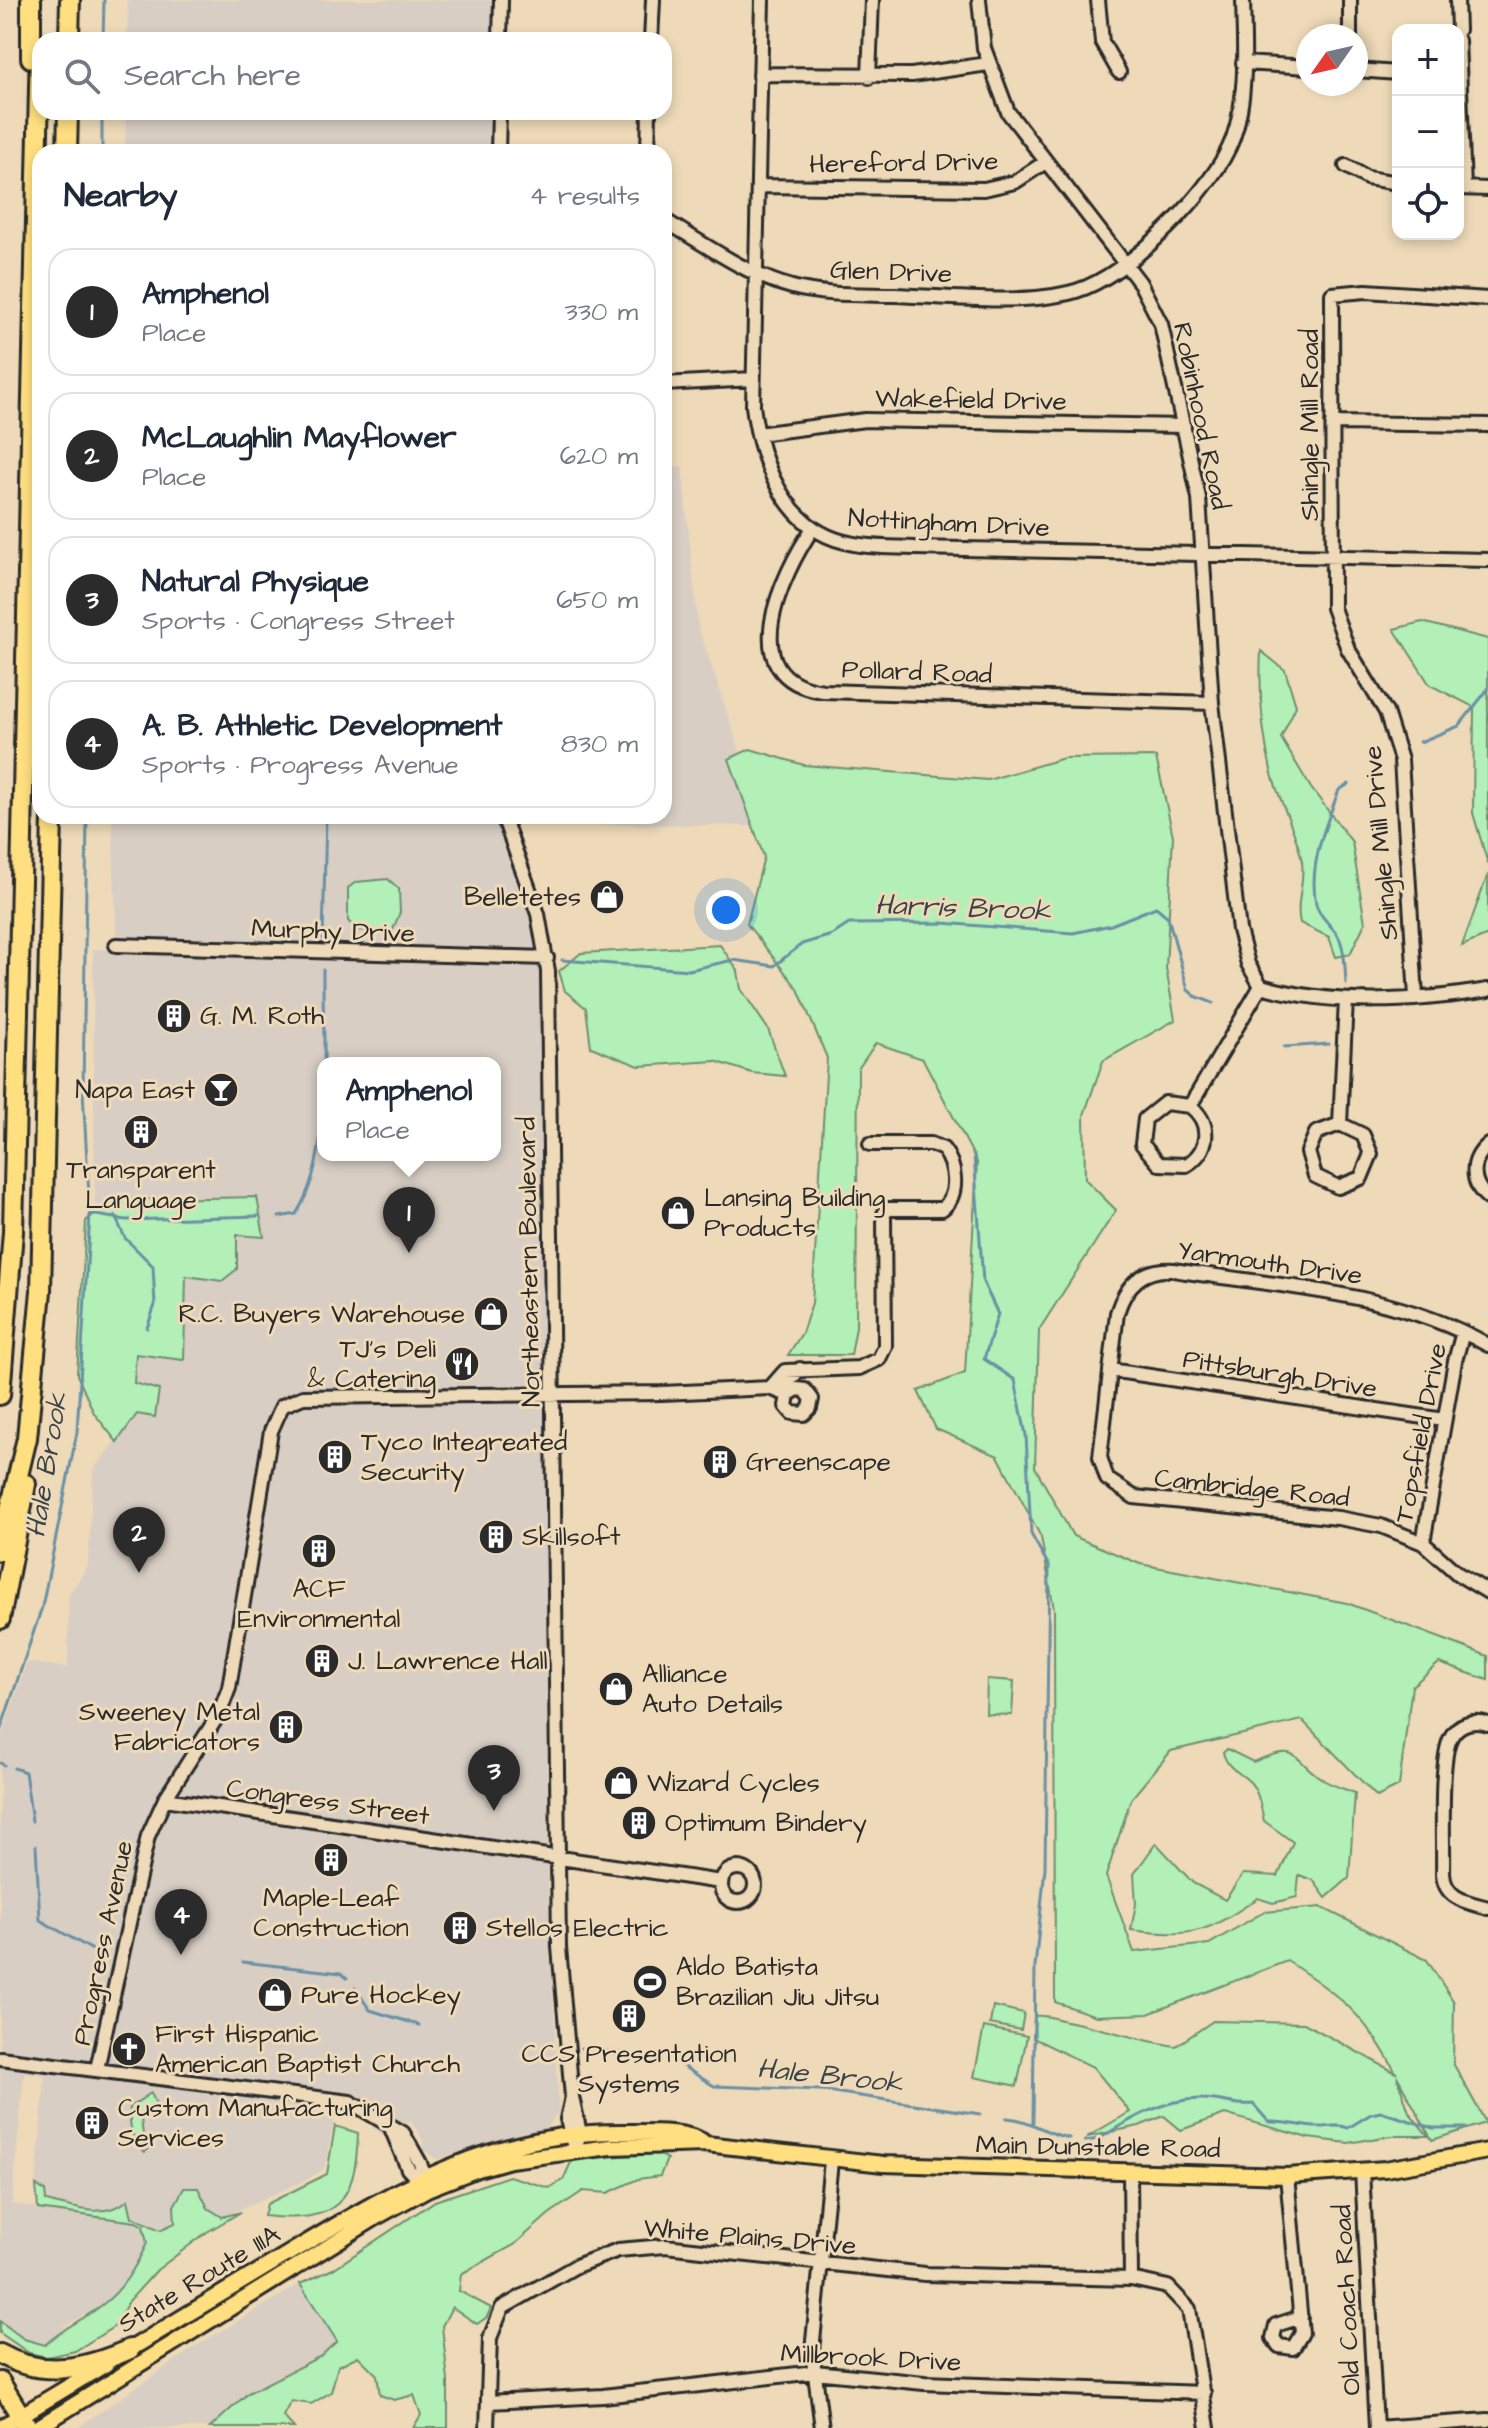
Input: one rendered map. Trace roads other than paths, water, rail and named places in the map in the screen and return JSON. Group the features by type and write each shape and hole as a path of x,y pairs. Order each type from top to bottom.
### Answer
{"highway":[{"path":"31,0 32,156"},
{"path":"40,32 41,0"},
{"path":"69,32 70,0"},
{"path":"37,144 38,120"},
{"path":"67,144 68,120"},
{"path":"0,1395 13,1232 32,359"},
{"path":"0,1619 22,1512 42,1268 52,824"},
{"path":"0,1551 27,1438"},
{"path":"0,2354 26,2366 61,2369 102,2361 130,2349"},
{"path":"0,2382 24,2422"}],"main road":[{"name":"Main Dunstable Road","path":"423,2181 480,2154 574,2133 672,2134 699,2138 706,2144"},
{"name":"Main Dunstable Road","path":"423,2181 575,2149 706,2144 831,2161 1287,2176 1362,2171 1487,2156"},
{"name":"State Route 111A","path":"0,2428 24,2422 130,2349 423,2181"},
{"name":"State Route 111A","path":"37,2428 298,2265 423,2181"}],"street":[{"path":"500,32 501,0"},
{"path":"651,32 653,0"},
{"name":"Nottingham Drive","path":"762,0 753,379 758,434 766,462 782,494 813,528 846,543 883,547 1488,560"},
{"path":"869,77 872,0"},
{"name":"Robinhood Road","path":"979,0 988,64 1008,112 1156,309 1197,487 1212,703 1239,930 1248,964 1261,986"},
{"path":"1098,0 1102,42 1119,72"},
{"name":"Glen Drive","path":"672,225 755,274 792,287 823,293 1016,297 1076,291 1124,263 1187,210 1213,177 1238,122 1243,63 1243,0"},
{"path":"1350,0 1350,24"},
{"path":"1457,0 1458,24"},
{"path":"1243,63 1296,66"},
{"path":"760,74 869,77 912,75 988,64"},
{"path":"1368,71 1392,73"},
{"path":"1459,96 1461,168"},
{"path":"498,144 499,120"},
{"path":"648,144 649,120"},
{"name":"Hereford Drive","path":"759,186 984,189 1015,182 1044,163"},
{"path":"1346,166 1367,178 1392,182"},
{"path":"1464,188 1488,189"},
{"name":"Shingle Mill Road","path":"1331,556 1332,294 1366,291 1488,299"},
{"path":"672,384 753,379"},
{"name":"Wakefield Drive","path":"758,434 865,420 1184,426"},
{"path":"1332,423 1488,425"},
{"name":"Pollard Road","path":"813,528 783,580 773,615 774,656 781,671 794,683 823,691 1212,703"},
{"name":"Shingle Mill Drive","path":"1331,556 1336,622 1348,649 1386,712 1401,760 1416,997"},
{"name":"Northeastern Boulevard","path":"506,824 538,914 547,958 561,1990 572,2097 568,2107 574,2133"},
{"name":"Murphy Drive","path":"116,945 547,958"},
{"path":"1190,1106 1261,986 1346,1000 1488,990"},
{"path":"1340,1124 1346,1000"},
{"path":"1165,1103 1190,1106 1206,1129 1202,1150 1186,1165 1170,1167 1159,1164 1142,1144 1145,1119 1165,1103"},
{"path":"1340,1124 1363,1135 1371,1154 1361,1178 1338,1187 1319,1180 1307,1157 1316,1133 1340,1124"},
{"path":"770,1388 785,1371 859,1368 879,1359 885,1346 884,1214 888,1209 942,1209 950,1199 954,1175 943,1149 931,1144 870,1144"},
{"path":"1488,1145 1477,1157 1474,1172 1478,1188 1488,1198"},
{"name":"Yarmouth Drive","path":"1110,1370 1117,1313 1126,1291 1141,1276 1161,1269 1399,1306 1488,1345"},
{"name":"Topsfield Drive","path":"1423,1543 1463,1332"},
{"name":"Pittsburgh Drive","path":"1110,1370 1444,1420"},
{"name":"Cambridge Road","path":"1110,1370 1100,1457 1107,1479 1123,1493 1169,1502 1363,1522 1423,1543 1458,1574 1488,1592"},
{"path":"552,1393 770,1388 788,1395"},
{"name":"Progress Avenue","path":"97,2069 141,1859 165,1799 219,1714 229,1688 274,1419 288,1402 303,1397 552,1393"},
{"path":"1488,1724 1476,1721 1459,1727 1447,1748 1443,1873 1444,1882 1453,1895 1488,1908"},
{"name":"Congress Street","path":"165,1799 721,1882"},
{"path":"0,2058 342,2099 369,2111 403,2133 410,2141 423,2181"},
{"path":"574,2133 575,2149"},
{"path":"822,2428 813,2321 831,2161"},
{"name":"Old Coach Road","path":"1362,2171 1376,2428"},
{"path":"1130,2172 1131,2279"},
{"path":"1287,2176 1301,2317"},
{"name":"White Plains Drive","path":"487,2428 490,2338 502,2308 597,2257 618,2250 665,2246 939,2275 1131,2279 1168,2287 1186,2302 1194,2326 1208,2428"},
{"name":"Millbrook Drive","path":"488,2402 603,2396 815,2372 938,2384 1204,2393"},
{"path":"1376,2428 1488,2420"}],"waterway":[{"path":"103,32 104,0"},
{"path":"102,120 102,144"},
{"name":"Harris Brook","path":"1420,742 1459,726 1488,689"},
{"name":"Harris Brook","path":"1346,983 1342,945 1317,908 1314,874 1324,831 1339,790 1349,784"},
{"path":"87,824 83,1091 90,1214"},
{"path":"323,939 326,824"},
{"name":"Harris Brook","path":"562,960 689,970 733,960 774,966 802,944 832,935 849,924 942,923 1073,933 1111,925 1156,907 1168,917 1188,990 1213,1003"},
{"name":"Harris Brook","path":"323,970 324,1057"},
{"name":"Harris Brook","path":"1284,1047 1329,1044"},
{"path":"974,1155 983,1282 998,1314 984,1359 1015,1380 1026,1435 1031,1534 1049,1566 1045,1868 1035,1967 1033,2122"},
{"name":"Harris Brook","path":"279,1217 296,1214 317,1160"},
{"name":"Hale Brook","path":"0,1732 42,1607 77,1432 90,1214 126,1220 258,1216"},
{"path":"115,1216 125,1238 153,1266 155,1305 147,1328"},
{"name":"Hale Brook","path":"0,1763 4,1765"},
{"name":"Hale Brook","path":"14,1768 25,1772 32,1821"},
{"name":"Hale Brook","path":"36,1846 40,1920 105,1957"},
{"name":"Hale Brook","path":"243,1962 341,1973 347,1978"},
{"name":"Hale Brook","path":"355,1988 370,2010 419,2025"},
{"name":"Hale Brook","path":"581,2048 657,2057"},
{"name":"Hale Brook","path":"681,2065 714,2086 820,2090 980,2114"},
{"name":"Hale Brook","path":"1085,2141 1099,2139 1162,2106 1203,2099 1253,2104 1269,2122 1348,2128 1371,2114 1381,2112 1433,2128 1466,2128"},
{"name":"Hale Brook","path":"1006,2118 1069,2138"}],"place":[{"name":"Belletetes","path":"607,897"},
{"name":"G. M. Roth","path":"174,1016"},
{"name":"Napa East","path":"221,1090"},
{"name":"Transparent Language","path":"141,1132"},
{"name":"Lansing Building Products","path":"678,1213"},
{"name":"Amphenol","path":"409,1253"},
{"name":"R.C. Buyers Warehouse","path":"491,1314"},
{"name":"TJ's Deli & Catering","path":"462,1364"},
{"name":"Tyco Integreated Security","path":"335,1457"},
{"name":"Greenscape","path":"720,1462"},
{"name":"Skillsoft","path":"496,1537"},
{"name":"ACF Environmental","path":"319,1551"},
{"name":"McLaughlin Mayflower","path":"139,1573"},
{"name":"J. Lawrence Hall","path":"322,1661"},
{"name":"Alliance Auto Details","path":"616,1689"},
{"name":"Sweeney Metal Fabricators","path":"286,1727"},
{"name":"Wizard Cycles","path":"621,1783"},
{"name":"Natural Physique","path":"494,1811"},
{"name":"Optimum Bindery","path":"639,1823"},
{"name":"Maple-Leaf Construction","path":"331,1860"},
{"name":"Stellos Electric","path":"460,1928"},
{"name":"A. B. Athletic Development","path":"181,1955"},
{"name":"Aldo Batista Brazilian Jiu Jitsu","path":"650,1982"},
{"name":"Pure Hockey","path":"275,1995"},
{"name":"CCS Presentation Systems","path":"629,2016"},
{"name":"First Hispanic American Baptist Church","path":"129,2049"},
{"name":"Custom Manufacturing Services","path":"92,2123"}]}
